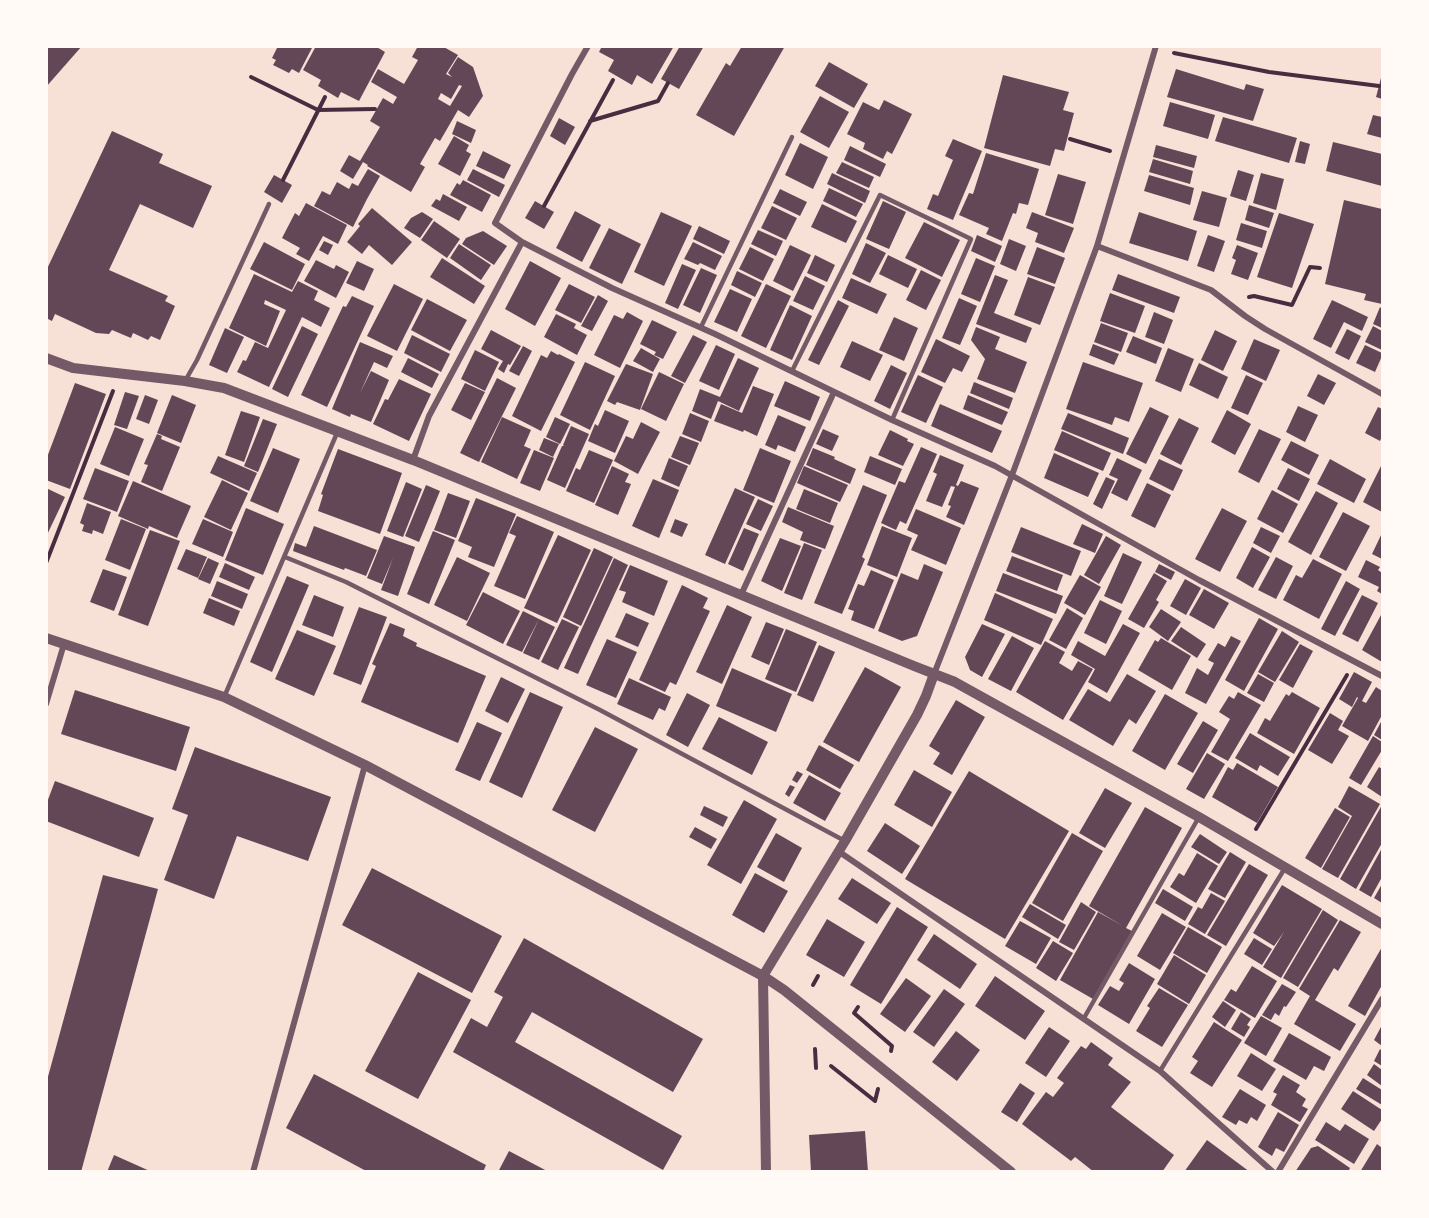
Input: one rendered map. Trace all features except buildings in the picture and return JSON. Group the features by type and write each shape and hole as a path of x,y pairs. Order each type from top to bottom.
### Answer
{"street":[{"path":"588,46 495,223 522,242 612,288 995,466 1199,580 1383,676"},
{"path":"766,1172 763,976 845,841 926,696 1012,476 1097,246 1156,46"},
{"path":"413,460 429,416 522,242"},
{"path":"1097,246 1211,290 1265,329 1383,394"},
{"path":"46,358 73,368 225,388 413,460 956,682 1199,817 1383,924"},
{"path":"741,595 834,392"},
{"path":"46,638 224,697 365,765 763,976 784,990 1011,1172"},
{"path":"46,704 64,644"},
{"path":"253,1172 365,765"},
{"path":"838,851 1160,1071 1273,1172"},
{"path":"1278,1172 1383,999"}],"lane":[{"path":"700,327 792,137"},
{"path":"792,371 880,195 971,239 892,420"},
{"path":"184,381 197,360 269,204"},
{"path":"224,697 338,430"},
{"path":"285,557 345,582 589,704 845,841"},
{"path":"1084,1018 1199,817"},
{"path":"1160,1071 1285,868"}],"path":[{"path":"1174,53 1269,72 1379,86"},
{"path":"251,77 318,110 375,109"},
{"path":"544,206 614,80"},
{"path":"590,121 658,101 668,83"},
{"path":"283,180 325,97"},
{"path":"1070,139 1111,151"},
{"path":"1228,304 1254,296 1292,306 1310,267 1320,268"},
{"path":"46,563 120,373"},
{"path":"1247,845 1355,662"},
{"path":"813,985 818,976"},
{"path":"858,1007 854,1013 892,1046"},
{"path":"814,1049 816,1068"},
{"path":"831,1066 875,1101"}]}
